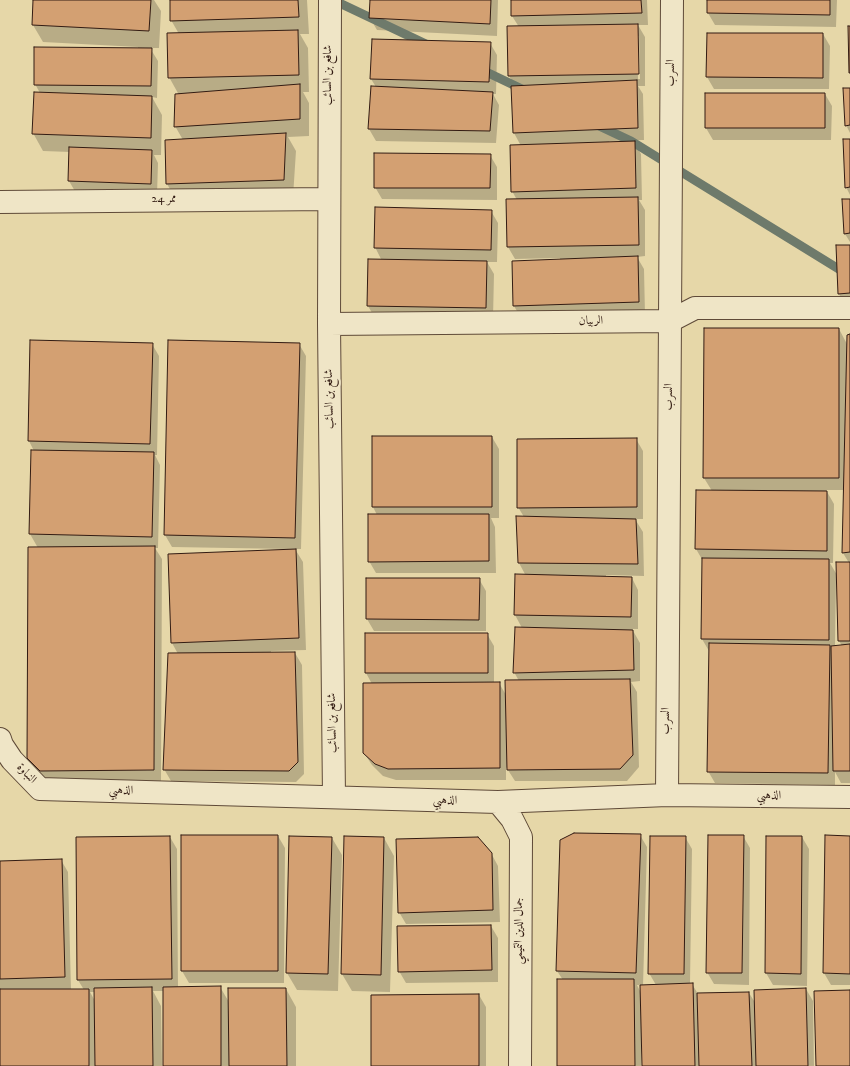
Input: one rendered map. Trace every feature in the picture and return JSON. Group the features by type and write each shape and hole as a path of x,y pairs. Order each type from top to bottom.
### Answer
{"street":[{"name":"شافع بن السائب","path":"330,0 328,199 334,797"},
{"name":"السرب","path":"667,795 672,0"},
{"name":"ممر 24","path":"0,202 328,199"},
{"name":"الربيان","path":"329,324 670,321 696,308 850,308"},
{"name":"النباوة","path":"0,739 2,745 12,760 40,789"},
{"name":"الذهبي","path":"40,789 498,802 667,795 850,797"},
{"name":"جمال الدين التميمي","path":"498,802 512,819 521,837 520,1066"}],"building":[{"path":"33,0 151,0 149,31 32,25"},
{"path":"170,0 298,0 299,17 170,21"},
{"path":"370,0 491,0 490,24 369,18"},
{"path":"511,0 641,0 642,13 511,16"},
{"path":"707,0 830,0 830,15 707,13"},
{"path":"638,24 639,74 508,76 507,26"},
{"path":"848,26 850,26 850,73 849,73"},
{"path":"298,30 299,75 168,78 167,33"},
{"path":"707,33 823,33 823,78 706,77"},
{"path":"372,39 491,42 489,82 370,79"},
{"path":"34,47 152,48 151,86 34,85"},
{"path":"637,80 638,128 513,133 511,86"},
{"path":"300,84 300,119 174,127 175,94"},
{"path":"371,86 493,92 490,131 368,129"},
{"path":"843,88 850,88 850,125 845,126"},
{"path":"34,92 152,96 151,138 32,134"},
{"path":"705,93 825,93 825,128 705,128"},
{"path":"286,133 284,180 166,184 165,140"},
{"path":"843,139 850,139 850,187 845,188"},
{"path":"635,141 636,188 511,192 510,145"},
{"path":"69,147 152,150 151,184 68,181"},
{"path":"374,153 491,154 490,188 374,188"},
{"path":"638,197 639,245 507,247 506,199"},
{"path":"842,199 850,199 850,233 844,234"},
{"path":"375,207 492,210 491,250 374,248"},
{"path":"836,245 850,245 850,293 838,294"},
{"path":"638,256 639,302 513,306 512,261"},
{"path":"368,259 487,261 486,308 367,306"},
{"path":"704,328 839,328 839,478 703,478"},
{"path":"850,334 850,552 842,553 847,335"},
{"path":"30,340 153,343 150,444 28,441"},
{"path":"168,340 300,343 295,538 164,535"},
{"path":"372,436 492,436 492,507 372,507"},
{"path":"637,438 637,507 517,508 517,439"},
{"path":"31,450 154,452 152,537 29,534"},
{"path":"696,490 827,491 827,551 695,549"},
{"path":"368,514 489,514 489,561 368,562"},
{"path":"516,516 636,519 638,564 518,563"},
{"path":"155,546 154,770 40,771 27,758 28,547"},
{"path":"296,549 299,638 171,643 168,554"},
{"path":"702,558 829,559 829,640 701,639"},
{"path":"836,562 850,562 850,641 838,641"},
{"path":"515,574 632,577 631,617 514,615"},
{"path":"366,578 480,578 479,620 366,619"},
{"path":"515,627 633,630 634,670 513,673"},
{"path":"365,633 488,633 488,673 365,673"},
{"path":"709,643 830,645 828,773 707,772"},
{"path":"850,644 850,771 833,771 831,646"},
{"path":"295,652 298,762 289,771 163,770 168,653"},
{"path":"630,679 633,755 620,769 507,770 505,680"},
{"path":"500,682 500,768 388,769 375,764 363,753 363,683"},
{"path":"574,833 641,834 636,973 556,971 560,840"},
{"path":"181,835 278,835 278,971 181,971"},
{"path":"708,835 744,835 742,973 706,973"},
{"path":"825,835 850,836 850,974 823,973"},
{"path":"170,836 172,979 77,980 76,837"},
{"path":"289,836 332,837 328,974 286,973"},
{"path":"344,836 384,837 381,975 341,974"},
{"path":"650,836 686,836 684,974 648,974"},
{"path":"766,836 802,836 801,974 765,973"},
{"path":"478,837 492,853 493,910 398,913 396,839"},
{"path":"62,859 65,977 0,979 0,861"},
{"path":"491,925 492,970 398,972 397,926"},
{"path":"557,979 634,979 635,1066 557,1066"},
{"path":"693,983 695,1066 642,1066 640,985"},
{"path":"221,986 221,1066 163,1066 163,987"},
{"path":"152,987 153,1066 95,1066 94,988"},
{"path":"228,988 286,988 287,1066 229,1066"},
{"path":"806,988 808,1066 756,1066 754,990"},
{"path":"0,989 89,989 89,1066 0,1066"},
{"path":"850,990 850,1066 816,1066 814,991"},
{"path":"749,992 752,1066 699,1066 697,993"},
{"path":"479,994 479,1066 371,1066 371,995"}],"waterway":[{"path":"333,0 428,45"},
{"path":"480,69 524,90"},
{"path":"595,124 631,141 850,276"}]}
